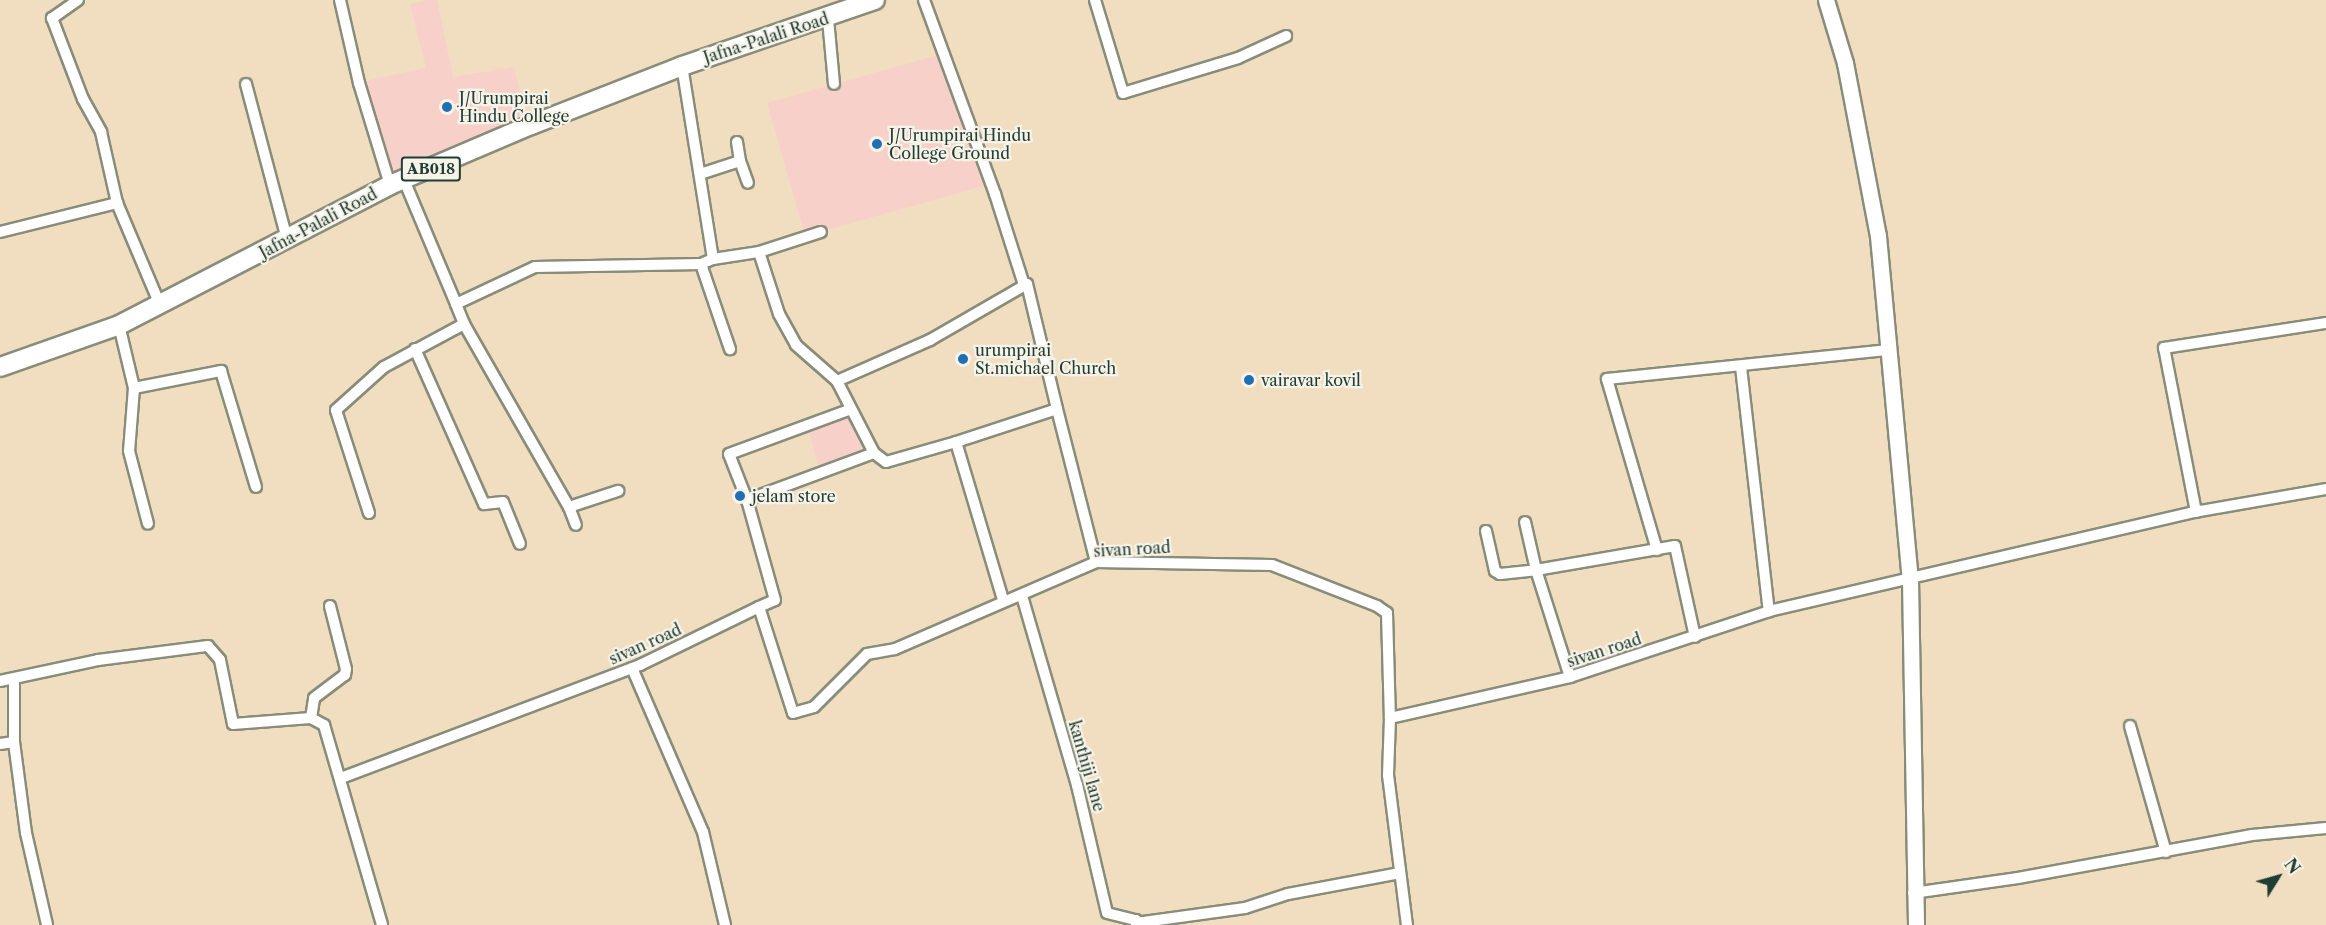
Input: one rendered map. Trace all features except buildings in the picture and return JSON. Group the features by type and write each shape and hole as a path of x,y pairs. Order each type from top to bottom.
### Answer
{"main road":[{"name":"Jafna-Palali Road","path":"0,367 119,325 398,182 682,66 828,19 875,0"}],"street":[{"path":"78,0 52,18 83,99 101,132 117,203 160,305"},
{"path":"340,0 359,83 398,182 464,324 569,507 576,525"},
{"path":"924,0 995,194 1024,285 1027,284 1096,562"},
{"path":"1095,0 1123,93 1238,58 1286,36"},
{"path":"1826,0 1845,63 1878,236 1910,580 1913,893 1916,925"},
{"path":"828,19 834,84"},
{"path":"682,66 713,259"},
{"path":"246,84 287,239"},
{"path":"737,142 740,161 748,183"},
{"path":"700,174 740,161"},
{"path":"0,232 117,203"},
{"path":"456,304 535,267 701,264 713,259 759,252 820,232"},
{"path":"759,252 779,314 796,345 837,381 874,453 886,462 1057,409"},
{"path":"701,264 730,349"},
{"path":"837,381 930,340 1024,285"},
{"path":"2196,512 2164,348 2326,322"},
{"path":"369,513 336,410 384,367 464,324"},
{"path":"119,325 134,388 129,451 148,524"},
{"path":"415,349 484,504 503,502 520,544"},
{"path":"1657,550 1607,380 1889,350"},
{"path":"1741,367 1769,610"},
{"path":"134,388 221,371 256,487"},
{"path":"759,607 775,600 747,500 729,454 851,409"},
{"path":"956,442 1003,600"},
{"path":"747,500 874,453"},
{"name":"sivan road","path":"341,778 632,668 759,607 793,713 814,707 867,654 915,640 1003,600 1022,596 1096,562 1272,565 1377,606 1386,613 1390,718 1570,677 1695,637 1769,610 1910,580 2196,512 2326,489"},
{"path":"569,507 618,491"},
{"path":"1525,522 1536,570 1570,677"},
{"path":"1486,531 1495,571 1500,574 1675,546 1678,550 1695,637"},
{"name":"kanthiji lane","path":"1022,596 1077,785 1107,913 1136,924"},
{"path":"311,718 314,698 345,675 346,669 330,606"},
{"path":"0,681 98,660 208,646 220,660 233,724 311,718 324,725 382,925"},
{"path":"632,668 703,832 725,925"},
{"path":"14,679 14,742 26,833 47,925"},
{"path":"1390,718 1388,775 1407,925"},
{"path":"2130,726 2166,852"},
{"path":"0,744 14,742"},
{"path":"1913,893 2166,852 2252,835 2326,828"},
{"path":"1136,924 1245,908 1288,894 1400,873"}],"shaded area":[{"name":"J/Urumpirai Hindu College","path":"437,0 453,77 514,67 529,133 390,196 365,81 426,68 410,4"},
{"name":"J/Urumpirai Hindu College Ground","path":"949,52 987,185 805,236 767,103"},
{"path":"851,409 874,453 821,474 807,426"}],"place":[{"name":"J/Urumpirai Hindu College","path":"447,107"},
{"name":"J/Urumpirai Hindu College Ground","path":"877,144"},
{"name":"urumpirai St.michael Church","path":"963,359"},
{"name":"vairavar kovil","path":"1249,380"},
{"name":"jelam store","path":"740,496"}]}
